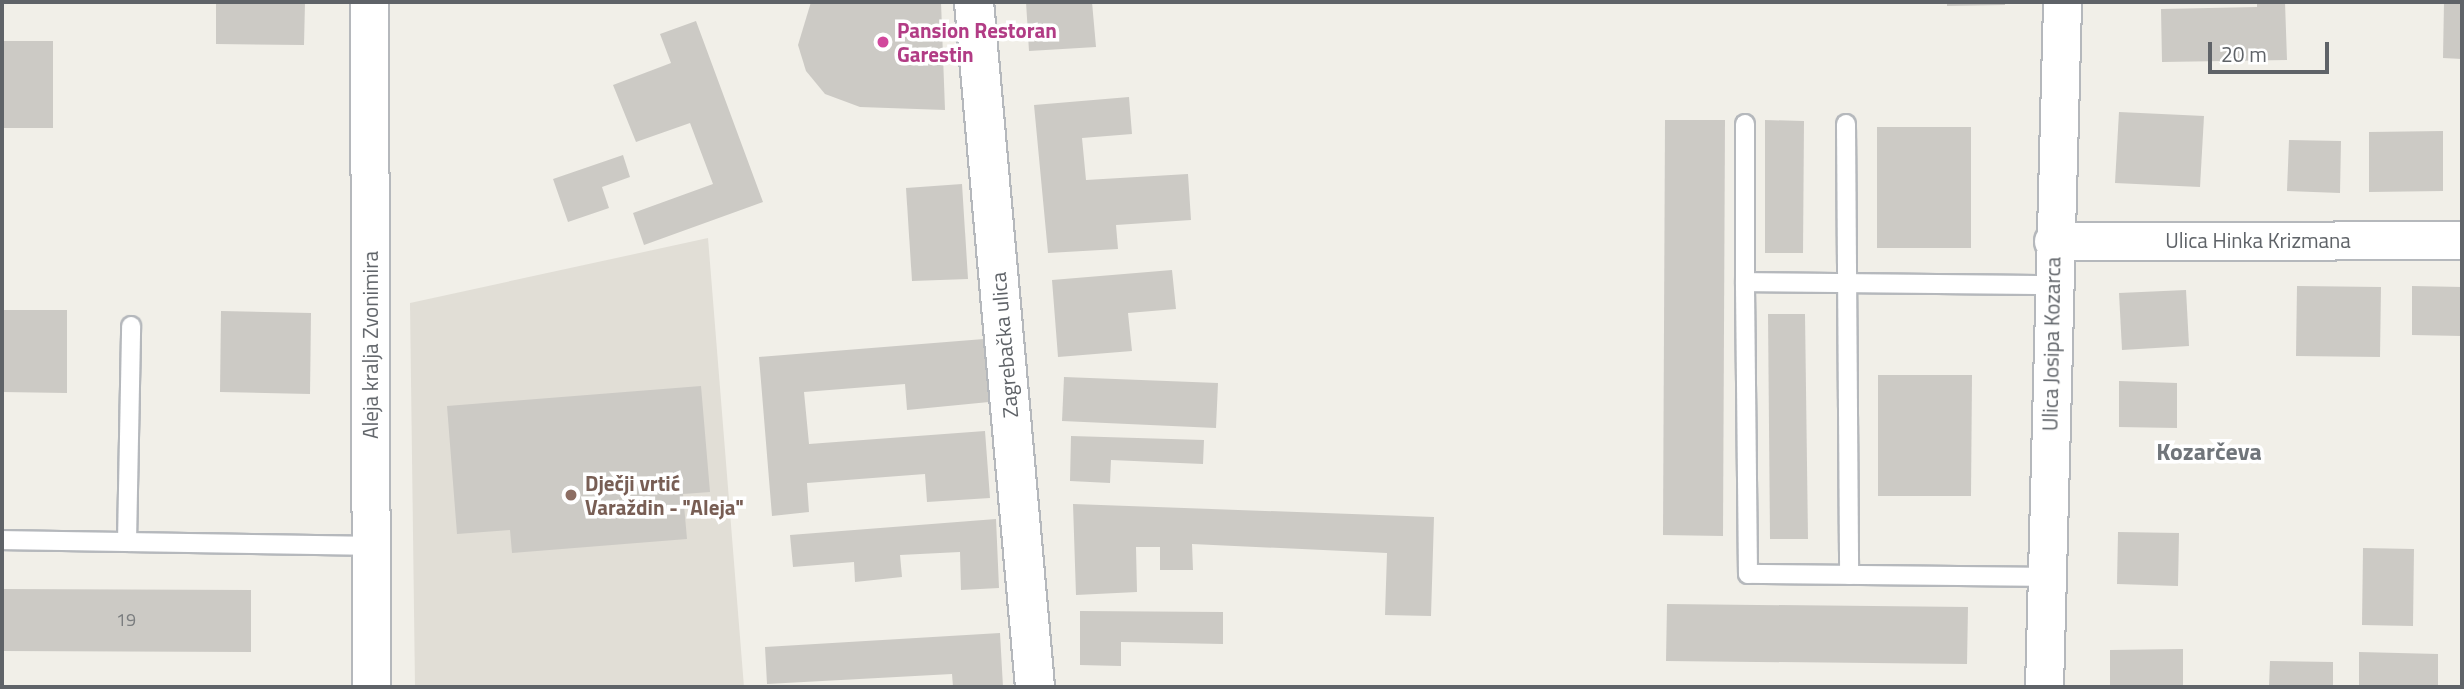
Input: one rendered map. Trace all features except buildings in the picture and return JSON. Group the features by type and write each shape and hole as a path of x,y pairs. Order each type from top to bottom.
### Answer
{"street":[{"name":"Aleja kralja Zvonimira","path":"369,2 371,687"},
{"name":"Zagrebačka ulica","path":"974,2 1035,687"},
{"name":"Ulica Josipa Kozarca","path":"2044,687 2053,241 2062,2"},
{"name":"Ulica Hinka Krizmana","path":"2053,241 2462,240"}],"lane":[{"path":"1745,124 1748,574 2047,578"},
{"path":"1846,124 1849,575"},
{"path":"1745,282 2053,285"},
{"path":"127,542 131,327"},
{"path":"2,540 370,545"}],"shaded area":[{"name":"Dječji vrtić Varaždin - \"Aleja\"","path":"708,238 744,687 415,687 410,303"}],"place":[{"name":"Pansion Restoran Garestin","path":"883,42"},
{"name":"Dječji vrtić Varaždin - \"Aleja\"","path":"571,495"}],"district":[{"name":"Kozarčeva","path":"2209,452"}]}
